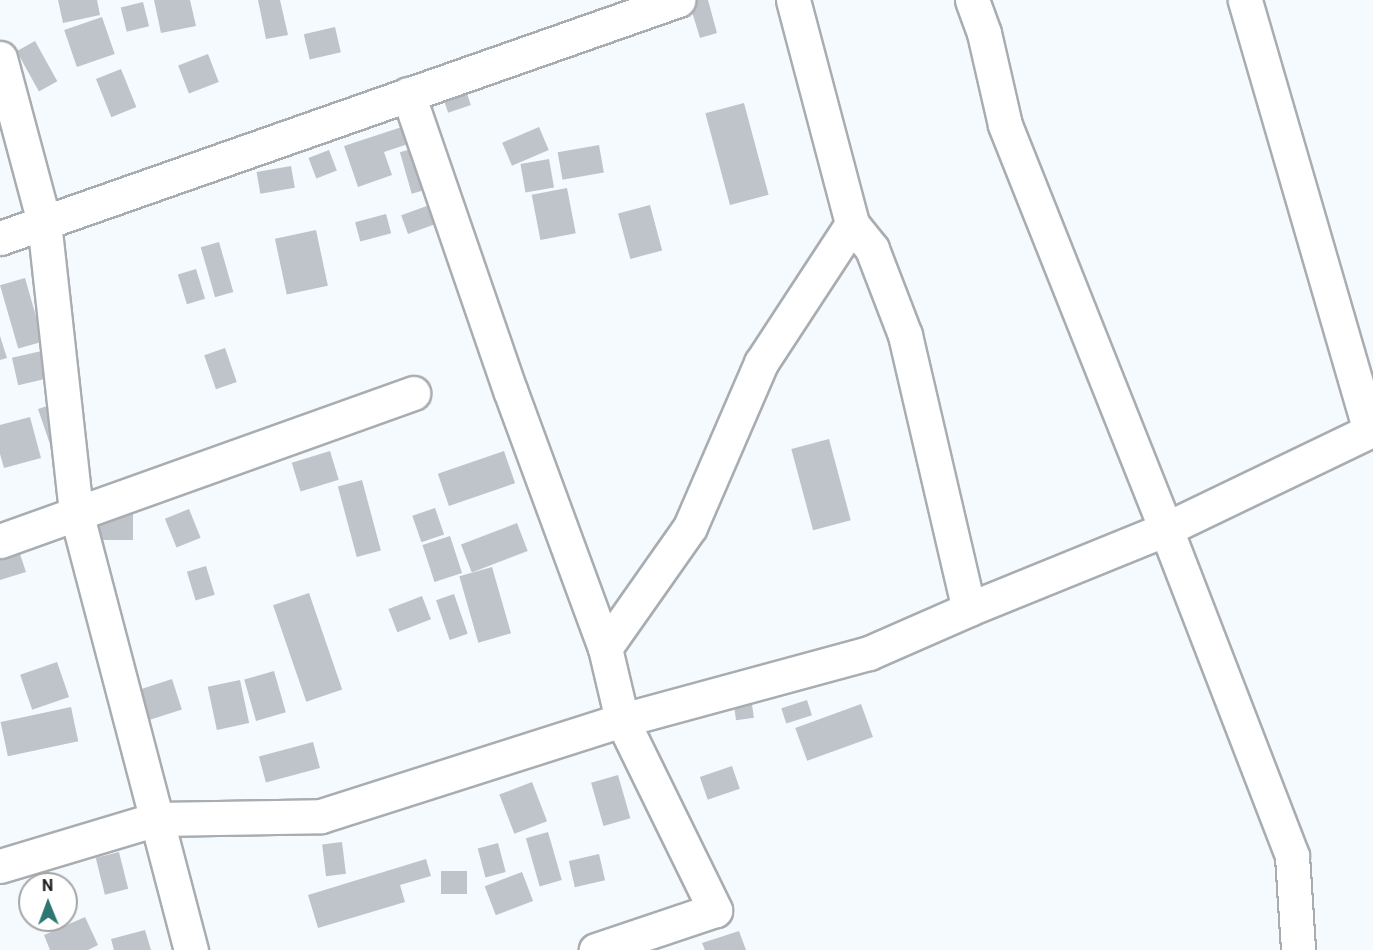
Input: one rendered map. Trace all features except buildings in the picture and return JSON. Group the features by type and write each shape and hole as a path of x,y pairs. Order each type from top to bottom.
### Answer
{"street":[{"path":"0,238 678,0"},
{"path":"793,0 852,224 872,249 906,335 969,609"},
{"path":"972,0 984,33 1005,125 1167,529 1292,856 1298,950"},
{"path":"0,866 157,819 321,816 622,720 869,653 969,609 1167,529 1370,431 1245,0"},
{"path":"0,58 44,222 76,512 191,950"},
{"path":"408,94 506,379 605,648 622,720 715,910 596,950"},
{"path":"605,648 690,527 761,363 852,224"},
{"path":"0,541 413,393"}]}
